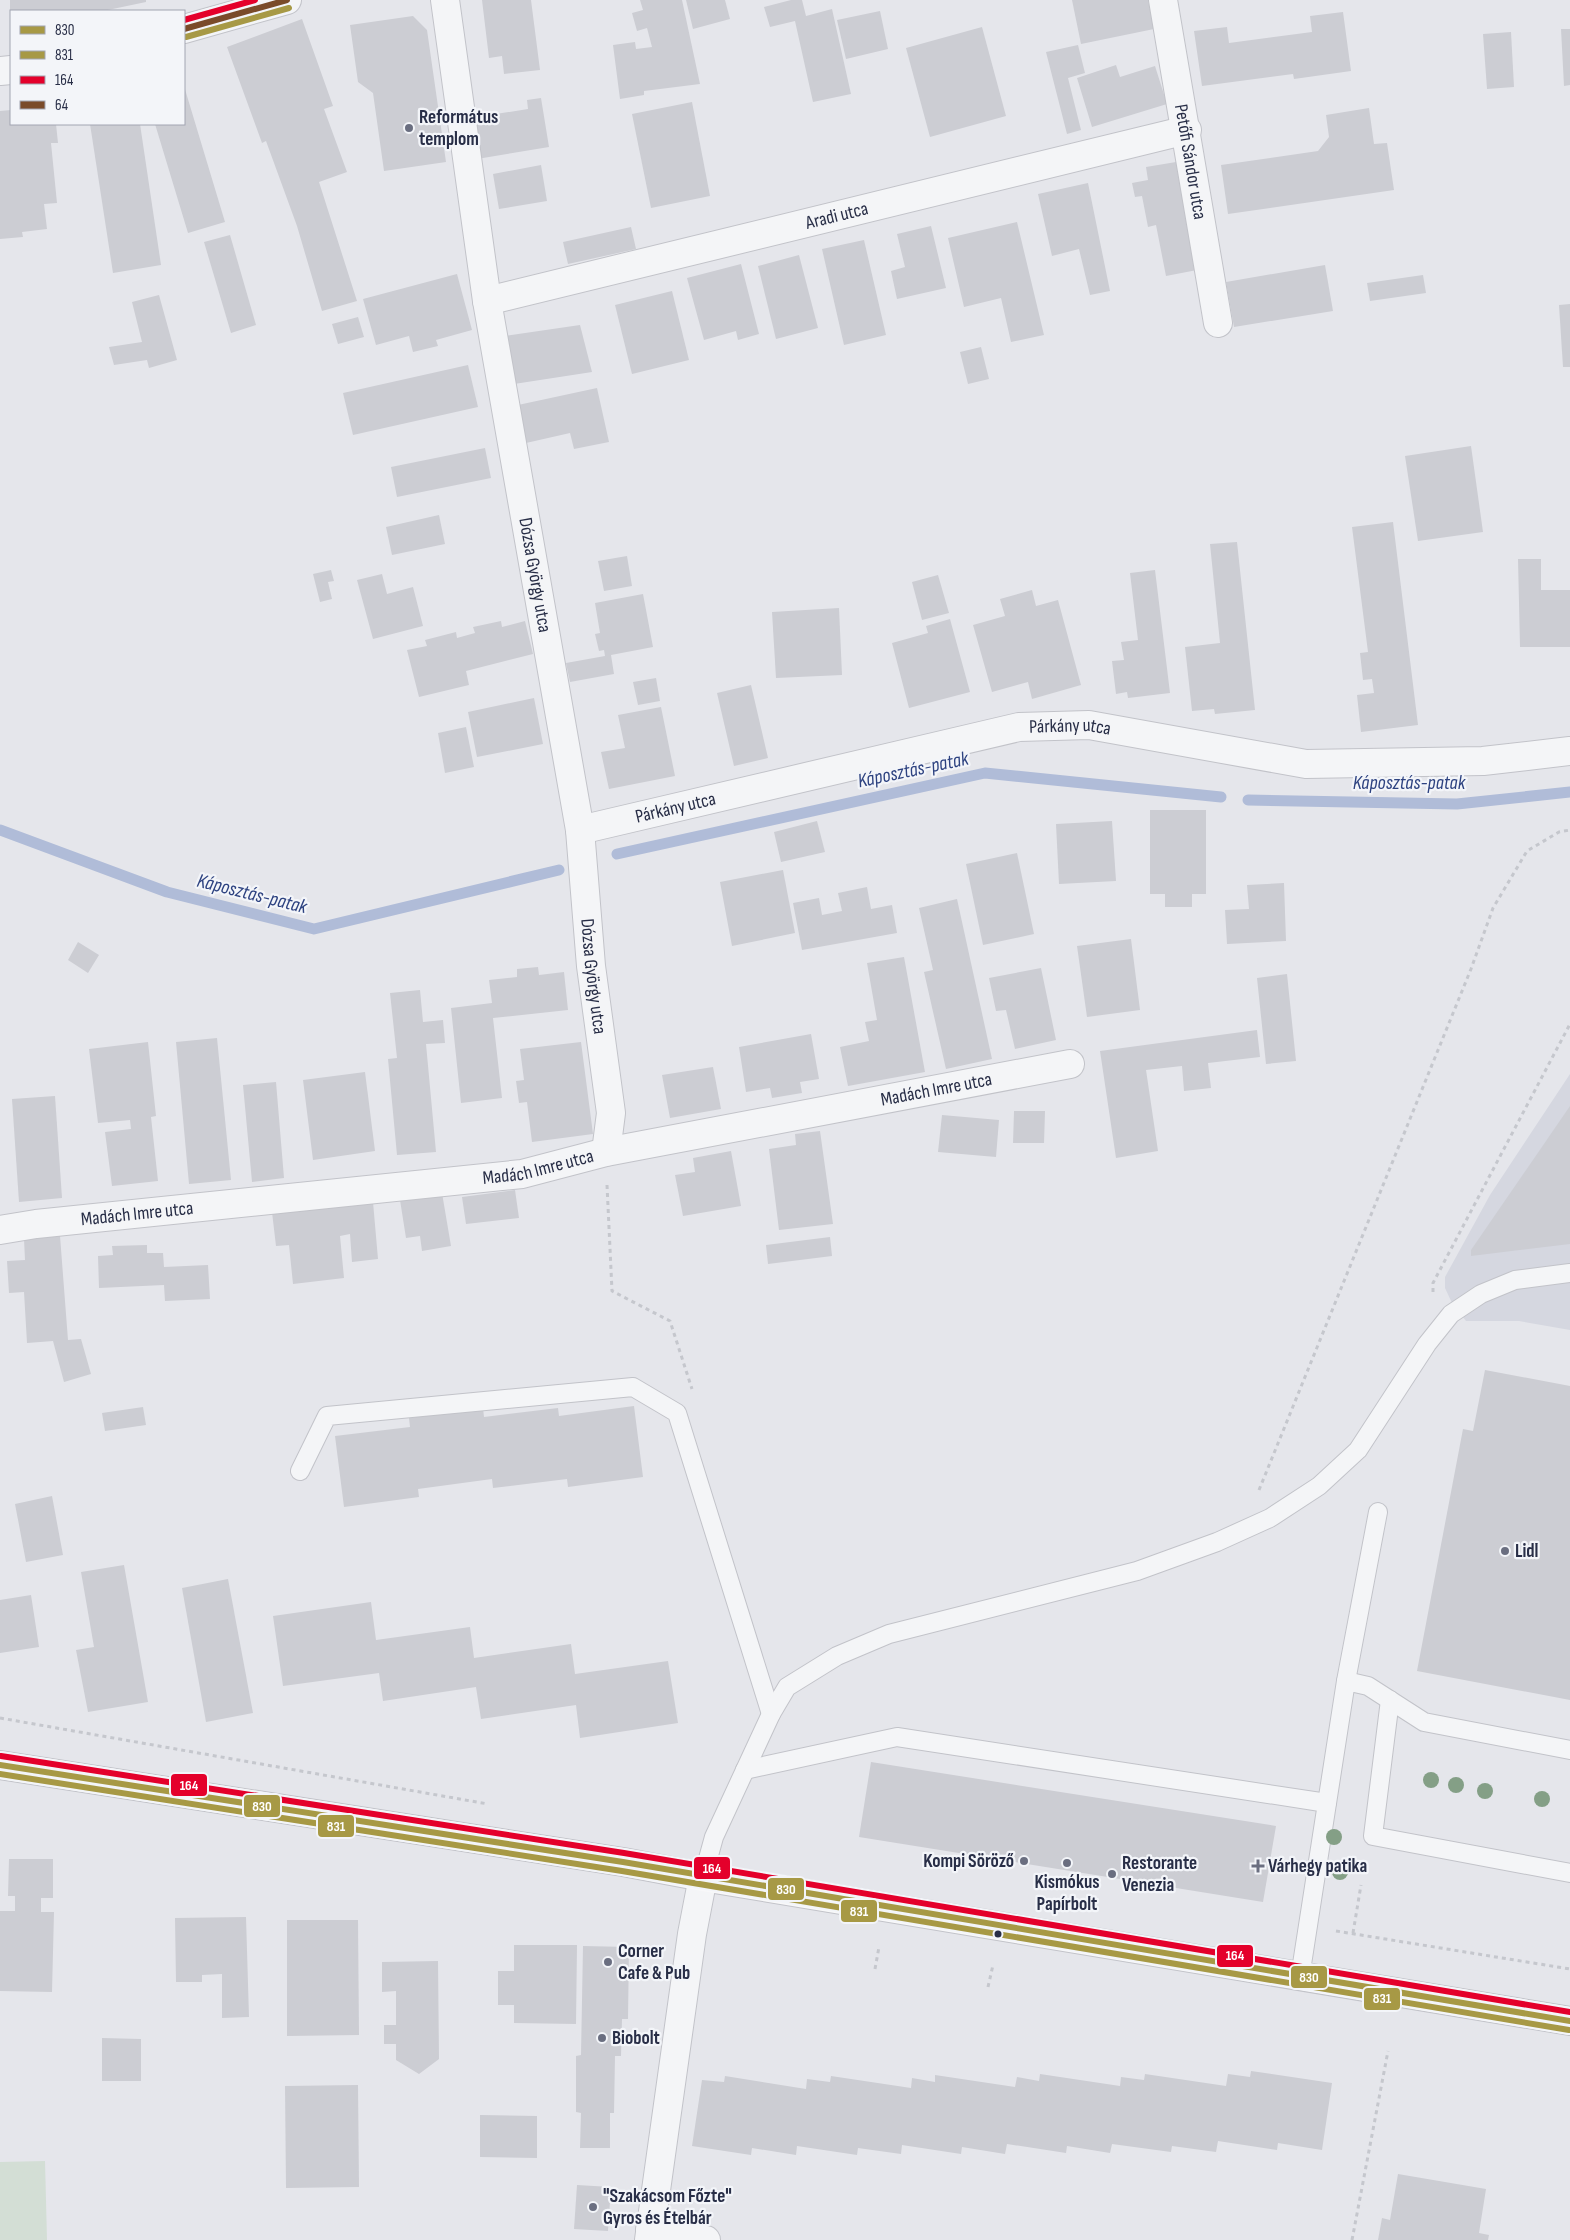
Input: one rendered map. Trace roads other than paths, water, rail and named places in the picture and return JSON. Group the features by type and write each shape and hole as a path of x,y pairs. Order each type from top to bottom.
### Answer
{"main road":[{"path":"0,1765 604,1859 1570,2021"}],"street":[{"path":"185,29 287,0"},
{"name":"Dózsa György utca","path":"445,0 487,301 580,830 591,966 611,1114 606,1152"},
{"name":"Petőfi Sándor utca","path":"1162,0 1187,130 1218,323"},
{"name":"Aradi utca","path":"487,301 1187,130"},
{"name":"Párkány utca","path":"580,830 1019,727 1089,725 1306,764 1483,761 1570,752"},
{"name":"Madách Imre utca","path":"0,1230 36,1224 522,1174 606,1152 1070,1064"},
{"path":"704,1877 692,1934 649,2235 706,2240"}],"lane":[{"path":"704,1877 711,1844 771,1714 788,1687 837,1656 889,1634 1137,1570 1217,1542 1270,1518 1319,1486 1358,1450 1427,1344 1451,1314 1481,1294 1515,1280 1570,1273"},
{"path":"300,1472 327,1416 632,1387 677,1414 771,1714"},
{"path":"1300,1977 1346,1681 1378,1512"},
{"path":"1346,1681 1368,1686 1424,1722 1570,1750"},
{"path":"1390,1700 1373,1836 1570,1873"},
{"path":"745,1770 897,1737 1327,1803"}],"waterway":[{"name":"Káposztás-patak","path":"617,854 985,773 1221,797"},
{"name":"Káposztás-patak","path":"1248,800 1457,804 1570,792"},
{"name":"Káposztás-patak","path":"0,830 167,892 314,929 559,870"}],"place":[{"name":"Református templom","path":"409,128"},
{"name":"Lidl","path":"1505,1551"},
{"name":"Kompi Söröző","path":"1024,1861"},
{"name":"Kismókus Papírbolt","path":"1067,1863"},
{"name":"Várhegy patika","path":"1258,1866"},
{"name":"Restorante Venezia","path":"1112,1874"},
{"name":"Corner Cafe & Pub","path":"608,1962"},
{"name":"Biobolt","path":"602,2038"},
{"name":"\"Szakácsom Főzte\" Gyros és Ételbár","path":"593,2207"}]}
